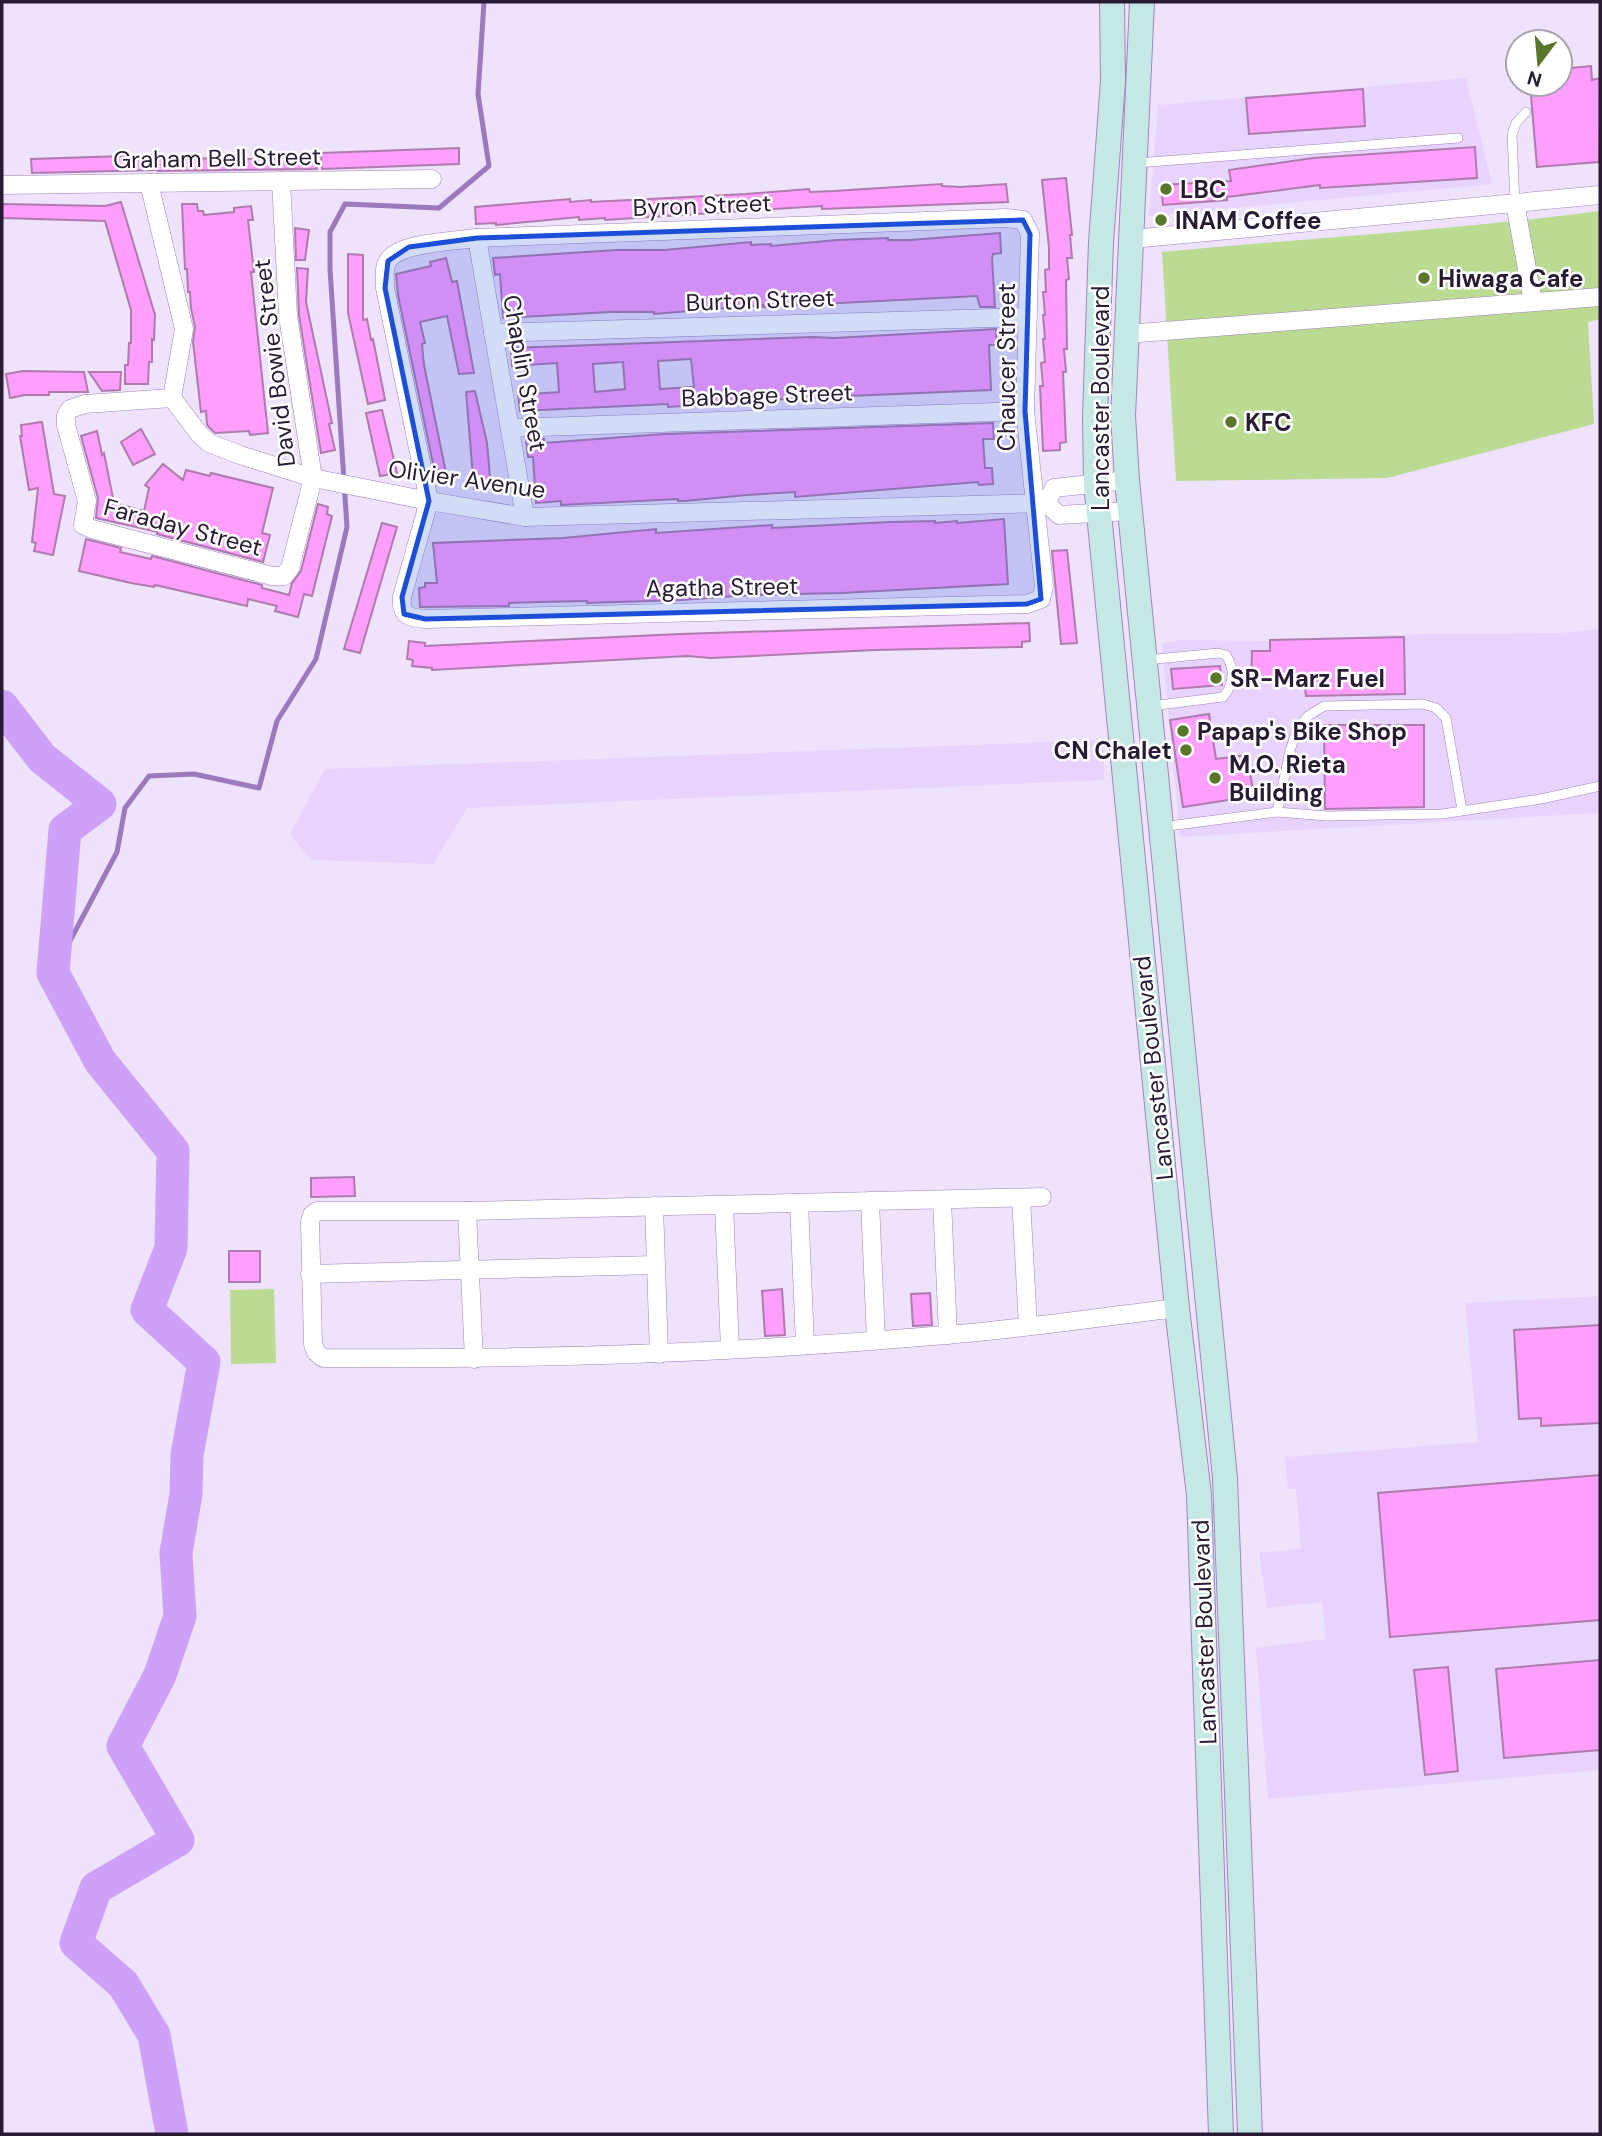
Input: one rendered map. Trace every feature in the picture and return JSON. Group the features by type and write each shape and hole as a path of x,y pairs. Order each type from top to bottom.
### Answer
{"main road":[{"name":"Lancaster Boulevard","path":"1112,2 1113,82 1101,242 1095,416 1096,483 1177,1308 1199,1495 1221,2134"},
{"name":"Lancaster Boulevard","path":"1142,2 1123,416 1127,480 1225,1478 1250,2134"},
{"path":"1150,1032 1181,1029"}],"street":[{"name":"Graham Bell Street","path":"2,185 432,179"},
{"name":"David Bowie Street","path":"281,181 288,316 321,480 290,568 284,576"},
{"path":"149,183 184,329 172,398"},
{"path":"1132,239 1600,195"},
{"path":"1515,203 1533,302"},
{"name":"Byron Street","path":"429,501 385,288 384,274 388,261 396,252 409,247 477,238 1023,220"},
{"name":"Chaucer Street","path":"1023,220 1031,234 1025,411 1041,504 1044,586 1041,599"},
{"name":"Chaplin Street","path":"477,238 525,517"},
{"path":"1126,334 1600,297"},
{"name":"Burton Street","path":"494,333 1028,317"},
{"name":"Olivier Avenue","path":"172,398 209,443 240,455 321,480 525,517 1041,504 1059,515 1130,511"},
{"name":"Faraday Street","path":"172,398 85,404 70,409 66,415 66,425 87,500 83,525 271,576 284,576"},
{"name":"Babbage Street","path":"510,428 1025,411"},
{"path":"1041,504 1054,488 1127,480"},
{"name":"Agatha Street","path":"429,501 402,597 401,607 404,614 413,618 1027,604 1041,599"},
{"path":"1042,1197 467,1211 317,1211 310,1222 313,1344 316,1352 323,1357 474,1359 659,1354 948,1335 1177,1308"},
{"path":"1021,1198 1028,1326"},
{"path":"942,1200 948,1335"},
{"path":"870,1201 876,1340"},
{"path":"799,1203 805,1344"},
{"path":"724,1205 730,1349"},
{"path":"654,1206 659,1354"},
{"path":"467,1211 474,1359"},
{"path":"310,1274 655,1265"}],"lane":[{"path":"1515,203 1512,135 1516,122 1526,112"},
{"path":"1136,163 1458,138"},
{"path":"1145,660 1218,653 1226,655 1231,663 1232,683 1223,697 1149,706"},
{"path":"1277,812 1297,729 1308,716 1324,706 1423,704 1436,708 1446,718 1462,810"},
{"path":"1161,827 1277,812 1327,816 1443,814 1541,799 1600,786"}],"highlighted area":[{"path":"1023,220 1030,234 1025,411 1041,599 1027,604 425,619 404,614 402,597 429,501 385,288 388,261 409,247 477,238"}],"shaded area":[{"path":"1466,78 1492,184 1149,216 1158,105"},
{"path":"1600,629 1600,813 1180,837 1162,644 1180,640 1267,641 1416,634 1559,633"},
{"path":"1103,740 1104,780 467,808 433,864 311,860 290,834 325,769"},
{"path":"1600,1296 1600,1770 1268,1799 1256,1648 1326,1639 1322,1602 1267,1608 1259,1553 1301,1549 1296,1489 1288,1489 1285,1457 1478,1442 1465,1303"}],"green space":[{"path":"1600,211 1600,319 1588,322 1594,424 1387,478 1176,481 1162,252 1436,229"},
{"path":"274,1289 276,1363 231,1364 230,1290"}],"building":[{"path":"1591,66 1592,80 1600,78 1599,162 1537,167 1531,98 1574,98 1574,68"},
{"path":"1363,89 1365,126 1249,134 1246,98"},
{"path":"1475,147 1477,178 1320,188 1320,185 1227,197 1227,200 1163,205 1161,185 1231,181 1229,170 1313,158"},
{"path":"459,148 459,164 322,169 321,153"},
{"path":"156,155 157,170 32,173 31,159"},
{"path":"316,156 317,169 158,171 157,158 270,159"},
{"path":"1066,178 1072,258 1067,258 1067,349 1064,349 1066,372 1063,372 1066,442 1060,443 1060,450 1043,451 1040,386 1043,386 1041,363 1045,362 1043,292 1046,292 1045,270 1049,269 1049,248 1042,180"},
{"path":"942,184 961,187 1006,184 1008,202 822,209 822,206 605,220 579,220 579,217 496,225 476,224 475,207 570,199 570,202 591,202"},
{"path":"121,202 155,315 148,384 125,384 125,365 128,365 131,343 131,310 105,221 2,218 2,204 105,206"},
{"path":"182,204 197,204 198,211 203,211 204,215 234,212 234,208 251,206 253,220 248,220 254,272 251,272 268,433 215,433 207,425 206,411 201,412 193,342 195,327 185,269"},
{"path":"295,228 309,230 305,260 296,260"},
{"path":"1000,233 1001,253 993,254 992,258 995,307 980,307 977,296 763,305 654,314 610,312 503,318 500,274 495,275 493,258 616,250 664,250 751,242 751,245 771,246 837,240 910,240"},
{"path":"348,254 363,255 363,320 367,319 371,340 373,339 385,400 368,404 348,313"},
{"path":"446,258 452,282 457,281 474,373 459,374 447,316 420,322 425,343 422,344 424,365 445,468 446,483 437,483 396,274 431,266 430,262"},
{"path":"297,268 308,269 306,302 332,423 329,424 335,450 321,453 299,315"},
{"path":"996,329 997,345 989,345 991,390 668,407 668,404 520,411 518,395 559,392 557,363 512,366 511,348 834,338","holes":["691,359 694,387 660,389 658,361","623,362 625,389 595,392 593,364"]},
{"path":"23,371 84,372 88,392 49,392 49,395 10,398 6,374"},
{"path":"89,372 121,372 120,390 102,391"},
{"path":"475,391 487,443 491,488 474,489 466,392"},
{"path":"382,410 397,473 380,476 366,413"},
{"path":"42,422 54,494 65,496 53,555 34,551 36,543 32,542 38,488 29,490 20,436 21,425"},
{"path":"993,423 994,439 983,439 985,468 992,468 993,484 979,485 978,482 795,497 795,492 685,501 678,499 561,505 561,501 536,503 533,457 528,457 526,440 544,439 544,443 664,434"},
{"path":"141,429 155,454 133,465 121,442"},
{"path":"97,431 114,503 144,511 149,488 145,485 163,464 183,480 186,470 210,476 211,473 273,488 262,533 270,535 263,562 157,534 158,532 96,518 98,498 81,436"},
{"path":"318,504 328,507 327,514 332,516 312,596 304,594 298,617 275,611 277,606 248,599 247,606 79,571 86,539 121,548 120,552 151,559 152,556 262,585 262,588 289,595 292,583 301,571"},
{"path":"1004,519 1008,584 681,600 420,607 419,588 425,587 425,583 437,583 433,543 563,538 656,529 656,533 772,525 772,528 889,522 957,523"},
{"path":"382,523 397,527 360,653 344,649"},
{"path":"1067,550 1077,643 1061,644 1052,551"},
{"path":"1029,623 1030,641 1022,642 1022,647 874,650 711,658 687,656 432,670 412,666 413,660 407,659 409,641 425,643 425,646 680,634"},
{"path":"1404,637 1405,694 1306,696 1304,679 1251,683 1252,651 1270,651 1270,640"},
{"path":"1220,666 1222,685 1173,689 1171,669"},
{"name":"M.O. Rieta Building","path":"1209,714 1216,759 1247,755 1254,796 1183,807 1170,720"},
{"path":"1324,725 1424,725 1424,807 1325,809"},
{"path":"354,1177 355,1196 311,1197 311,1178"},
{"path":"229,1251 260,1251 260,1282 229,1282"},
{"path":"782,1289 785,1335 765,1336 762,1291"},
{"path":"930,1293 932,1325 913,1326 911,1294"},
{"path":"1600,1325 1600,1423 1541,1426 1541,1418 1519,1419 1514,1330"},
{"path":"1600,1475 1600,1620 1390,1637 1378,1493"},
{"path":"1600,1660 1600,1750 1504,1758 1496,1669"},
{"path":"1448,1667 1458,1771 1425,1775 1414,1670"}],"waterway":[{"path":"53,973 117,852 125,808 149,776 194,774 259,788 277,721 316,659 347,527 330,269 330,232 345,204 439,208 489,166 478,94 484,2"},
{"path":"2,706 42,758 100,804 65,830 53,973 100,1061 173,1151 171,1248 147,1310 204,1362 187,1455 186,1494 176,1553 180,1616 160,1675 123,1746 178,1840 96,1888 76,1943 123,1984 154,2035 172,2134"}],"place":[{"name":"LBC","path":"1166,189"},
{"name":"INAM Coffee","path":"1161,220"},
{"name":"Hiwaga Cafe","path":"1424,278"},
{"name":"KFC","path":"1231,422"},
{"name":"SR-Marz Fuel","path":"1216,678"},
{"name":"Papap's Bike Shop","path":"1183,731"},
{"name":"CN Chalet","path":"1186,750"},
{"name":"M.O. Rieta Building","path":"1215,778"}]}
